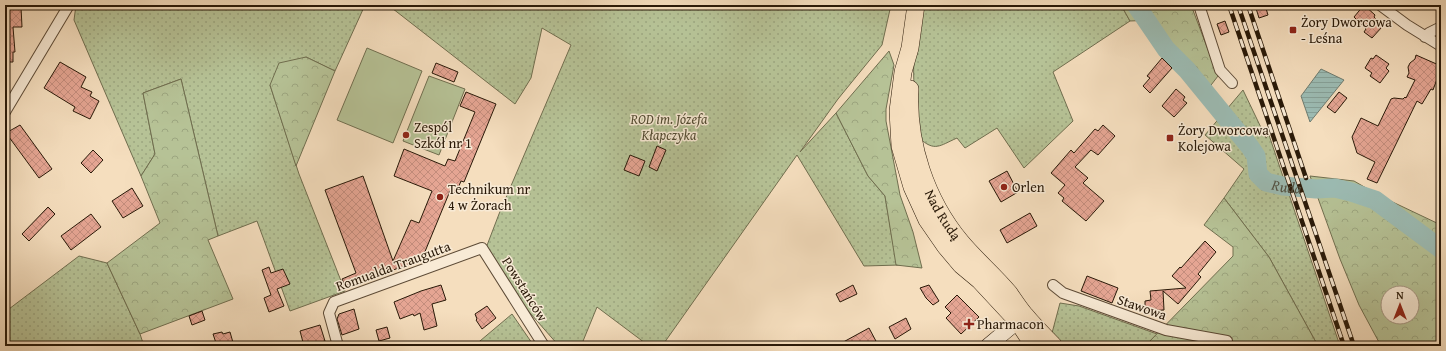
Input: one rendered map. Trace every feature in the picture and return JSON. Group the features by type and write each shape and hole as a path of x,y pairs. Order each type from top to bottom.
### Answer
{"main road":[{"name":"Nad Rudą","path":"916,5 910,48 911,125 918,161 935,204 946,222 960,240 1008,292 1030,340 1036,346"},
{"name":"Nad Rudą","path":"1021,319 1054,346"}],"street":[{"path":"5,112 69,5"},
{"path":"1199,5 1220,70 1232,83"},
{"path":"1380,5 1425,37 1441,46"},
{"path":"1425,37 1433,30 1441,27"},
{"name":"Romualda Traugutta","path":"338,346 329,313 334,302 482,248"},
{"name":"Powstańców","path":"482,248 544,346"},
{"name":"Stawowa","path":"1053,285 1063,293 1166,330 1227,341"},
{"path":"988,346 1021,319"}],"green space":[{"path":"76,5 365,5 335,71 306,57 270,85 299,174 345,291 290,311 257,221 218,236 181,79 143,93 155,154 141,176 74,20"},
{"name":"ROD im. Józefa Kłapczyka","path":"388,5 891,5 882,45 838,99 800,152 836,113 868,176 885,196 893,243 900,265 864,266 797,155 662,346 649,346 597,307 581,346 559,346 523,305 486,248 571,45 542,28 531,78 515,104"},
{"path":"924,5 1121,5 1130,21 1053,72 1073,121 1024,168 997,128 965,148 957,138 941,145 933,146 919,138 915,105 914,54 919,21"},
{"path":"1121,5 1191,5 1218,76 1208,89 1172,49 1155,20 1130,21"},
{"path":"367,48 422,71 393,143 337,120"},
{"path":"889,51 894,65 886,109 886,121 900,195 913,232 922,268 896,265 885,196 868,176 836,113"},
{"path":"306,57 335,71 296,166 270,85 279,63"},
{"path":"429,76 465,89 439,155 403,141"},
{"path":"181,79 218,236 208,240 233,299 140,334 107,263 160,223 141,176 155,154 143,93"},
{"path":"1243,90 1266,138 1269,135 1340,346 1318,346 1269,257 1224,198 1244,169 1205,135"},
{"path":"1310,176 1354,181 1380,196 1441,225 1441,346 1381,346 1359,305 1340,259"},
{"path":"1224,198 1269,257 1318,346 1145,346 1233,256 1233,247 1204,225"},
{"path":"79,256 107,263 140,334 144,346 5,346 5,312"},
{"path":"1060,303 1079,306 1157,334 1145,346 1065,346 1052,333"},
{"path":"512,314 534,346 474,346"}],"water":[{"path":"1321,69 1344,80 1310,122 1301,96"}],"building":[{"path":"1255,5 1265,5 1268,15 1259,18"},
{"path":"1364,5 1375,15 1374,17 1378,21 1376,22 1382,27 1372,38 1364,32 1366,29 1354,17"},
{"path":"21,7 22,27 13,27 15,52 13,52 13,62 5,62 5,8"},
{"path":"1225,21 1229,32 1221,35 1217,24"},
{"path":"1376,55 1389,64 1386,68 1389,71 1380,83 1370,76 1372,73 1365,68 1371,58 1373,59"},
{"path":"1416,55 1441,66 1441,80 1437,79 1433,90 1431,89 1422,104 1417,101 1377,183 1367,179 1375,162 1357,153 1352,137 1361,118 1378,126 1391,99 1406,98 1415,80 1407,77 1409,73 1408,67 1415,59"},
{"path":"1162,58 1172,68 1150,93 1143,86 1150,78 1147,76"},
{"path":"60,62 86,77 81,87 92,92 90,96 99,101 90,119 73,111 75,107 44,88"},
{"path":"436,63 458,72 454,82 432,73"},
{"path":"1176,89 1185,97 1183,100 1187,103 1174,117 1162,106"},
{"path":"466,92 496,104 464,182 461,181 456,193 450,191 424,254 423,260 345,286 342,279 356,273 325,190 363,176 393,261 411,220 419,223 432,191 394,176 404,149 445,166 448,159 455,161 475,112 460,106"},
{"path":"1339,92 1347,98 1335,113 1327,107"},
{"path":"20,125 52,169 39,178 6,133"},
{"path":"1103,125 1115,136 1098,155 1091,150 1075,167 1088,178 1083,183 1104,201 1086,221 1062,201 1064,198 1058,193 1065,185 1051,173 1071,150 1074,153 1095,129 1098,131"},
{"path":"657,146 666,150 657,171 649,167"},
{"path":"93,150 103,160 91,173 81,163"},
{"path":"630,155 645,161 639,176 624,170"},
{"name":"Orlen","path":"1007,171 1018,192 1001,202 989,181"},
{"path":"132,188 143,206 123,218 112,201"},
{"path":"48,207 55,214 29,241 22,234"},
{"path":"1030,213 1037,226 1007,243 1000,230"},
{"path":"91,214 101,227 71,250 61,236"},
{"path":"1205,241 1216,252 1198,274 1201,277 1178,304 1163,291 1164,310 1145,311 1145,301 1151,300 1150,291 1186,288 1172,276"},
{"path":"269,267 271,273 283,269 290,284 277,289 284,306 269,312 264,298 271,295 262,270"},
{"path":"1087,276 1118,288 1112,303 1081,291"},
{"path":"441,285 446,300 432,304 437,326 424,330 420,313 400,319 394,302"},
{"path":"853,285 857,294 840,302 836,294"},
{"path":"929,285 939,301 933,305 926,298 920,288"},
{"path":"957,295 979,317 961,334 946,318 951,313 945,307"},
{"path":"487,306 496,318 482,329 476,320 475,314"},
{"path":"354,309 359,329 342,335 337,319 339,314"},
{"path":"202,311 205,320 192,325 189,316"},
{"path":"906,318 911,329 895,339 889,327"},
{"path":"320,325 325,341 310,346 304,346 300,331"},
{"path":"387,327 390,338 379,341 376,330"},
{"path":"869,328 877,343 872,346 836,346"},
{"path":"222,332 223,334 230,332 234,346 217,346 213,334"}],"waterway":[{"name":"Ruda","path":"1136,5 1166,49 1187,70 1250,147 1256,156 1258,174 1266,182 1283,186 1316,189 1335,188 1375,200 1441,249"}],"railway":[{"path":"1229,5 1344,346"},
{"path":"1238,5 1354,346"},
{"path":"1248,5 1306,178"}],"place":[{"name":"Żory Dworcowa - Leśna","path":"1293,30"},
{"name":"Zespól Szkół nr 1","path":"406,135"},
{"name":"Żory Dworcowa Kolejowa","path":"1170,138"},
{"name":"Orlen","path":"1004,187"},
{"name":"Technikum nr 4 w Żorach","path":"440,197"},
{"name":"Pharmacon","path":"969,324"}]}
